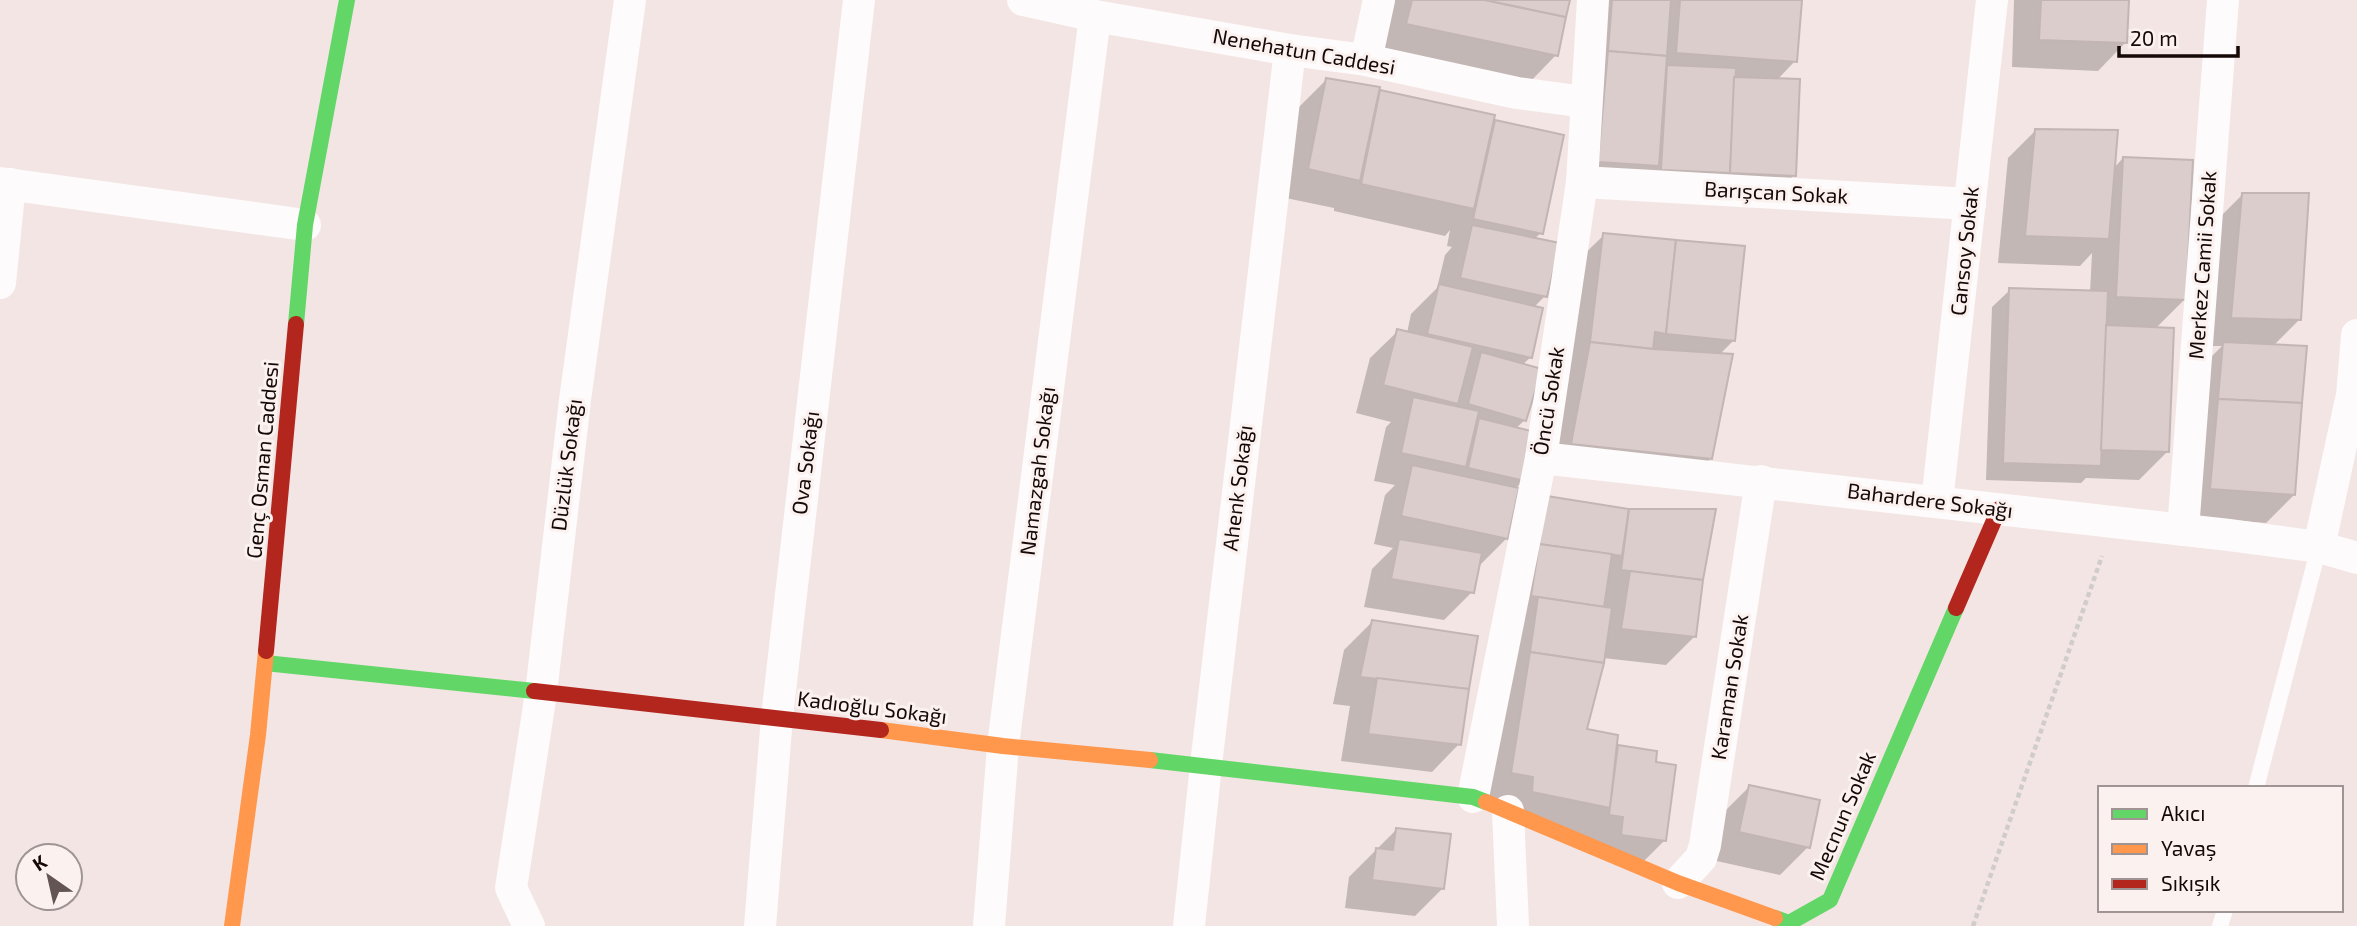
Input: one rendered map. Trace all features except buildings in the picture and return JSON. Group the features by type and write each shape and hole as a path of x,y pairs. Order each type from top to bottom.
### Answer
{"street":[{"name":"Genç Osman Caddesi","path":"232,926 265,663 305,225 347,0"},
{"name":"Düzlük Sokağı","path":"529,926 511,888 541,693 575,400 630,0"},
{"name":"Ova Sokağı","path":"760,926 777,717 859,0"},
{"name":"Nenehatun Caddesi","path":"1023,0 1095,16 1290,50 1366,60 1517,93 1585,102"},
{"path":"1366,60 1379,0"},
{"name":"Öncü Sokak","path":"1474,797 1541,458 1582,182 1585,102 1594,0"},
{"name":"Cansoy Sokak","path":"1937,502 1992,0"},
{"name":"Merkez Camii Sokak","path":"2183,530 2223,0"},
{"name":"Namazgah Sokağı","path":"989,926 1003,746 1095,16"},
{"name":"Ahenk Sokağı","path":"1189,926 1290,50"},
{"name":"Barışcan Sokak","path":"1582,182 1970,204"},
{"path":"0,283 5,183 305,225"},
{"path":"2319,547 2355,393 2357,335"},
{"name":"Bahardere Sokağı","path":"1541,458 2183,530 2319,547 2357,558"},
{"name":"Karaman Sokak","path":"1678,883 1701,858 1705,845 1761,481"},
{"name":"Mecnun Sokak","path":"1474,797 1678,883 1789,923 1829,900 1998,509"},
{"name":"Kadıoğlu Sokağı","path":"265,663 777,717 1003,746 1206,765 1474,797"},
{"path":"1508,811 1513,926"}],"lane":[{"path":"2257,786 2319,547"}],"path":[{"path":"1973,926 2114,522"}],"traffic: fast":[{"path":"296,324 305,225 347,0"},
{"path":"1775,918 1789,923 1830,900 1956,608"},
{"path":"265,663 534,691"},
{"path":"1150,760 1473,797 1486,802"}],"traffic: slow":[{"path":"232,926 258,735 266,651"},
{"path":"881,730 1003,746 1150,760"},
{"path":"1486,802 1678,883 1775,918"}],"traffic: jam":[{"path":"266,651 296,324"},
{"path":"1956,608 1999,509"},
{"path":"534,691 881,730"}]}
